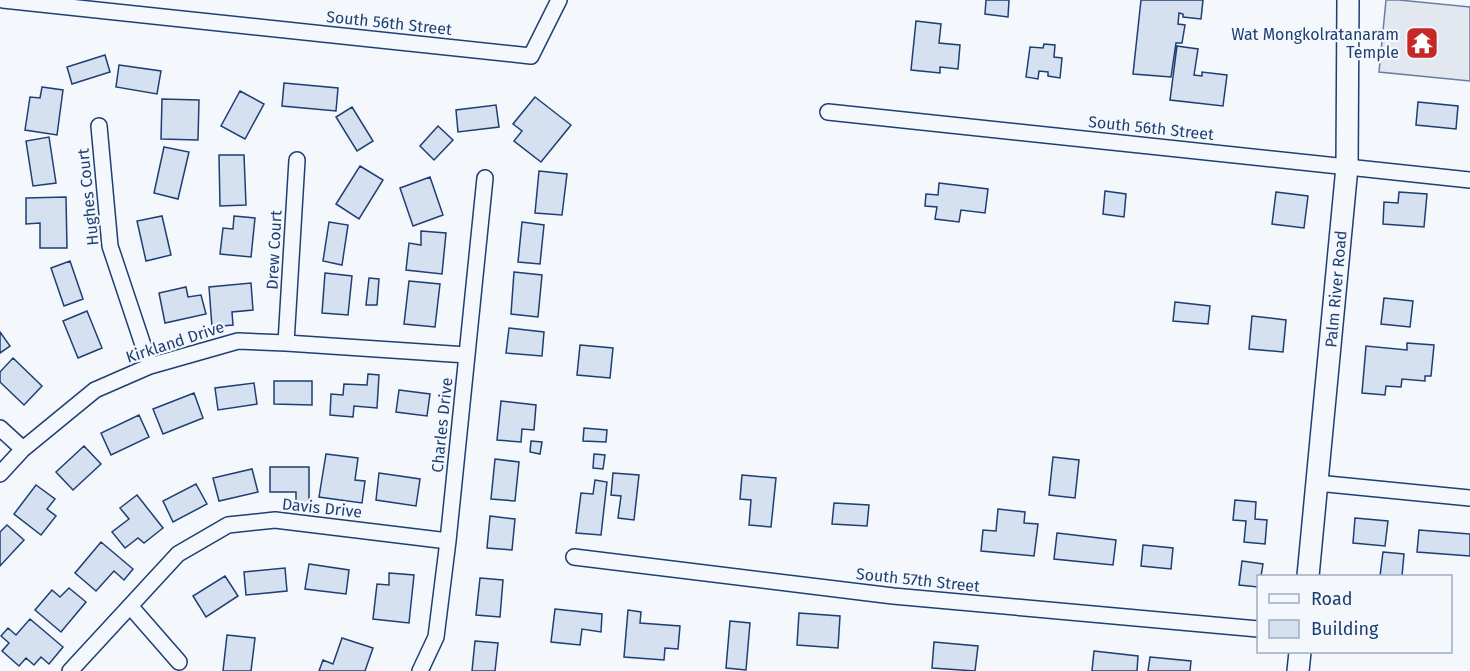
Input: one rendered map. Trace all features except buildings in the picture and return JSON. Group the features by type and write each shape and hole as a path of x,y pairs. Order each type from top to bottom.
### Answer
{"street":[{"name":"South 56th Street","path":"3,0 531,56 559,0"},
{"name":"Palm River Road","path":"1308,575 1347,167 1348,0"},
{"name":"South 56th Street","path":"828,112 1470,180"},
{"name":"Hughes Court","path":"99,126 110,246 150,366"},
{"name":"Drew Court","path":"286,343 297,160"},
{"name":"Charles Drive","path":"420,671 436,637 485,178"},
{"name":"Kirkland Drive","path":"0,474 23,449 95,390 150,366 238,341 467,355"},
{"path":"0,428 23,449"},
{"path":"1317,483 1470,498"},
{"name":"Davis Drive","path":"70,671 178,554 228,525 274,520 448,541"},
{"name":"South 57th Street","path":"574,557 893,596 1257,629"},
{"path":"131,607 179,662"},
{"path":"1298,671 1300,653"}],"shaded area":[{"path":"1386,0 1470,7 1470,81 1379,72"}],"place":[{"name":"Wat Mongkolratanaram Temple","path":"1422,43"}]}
